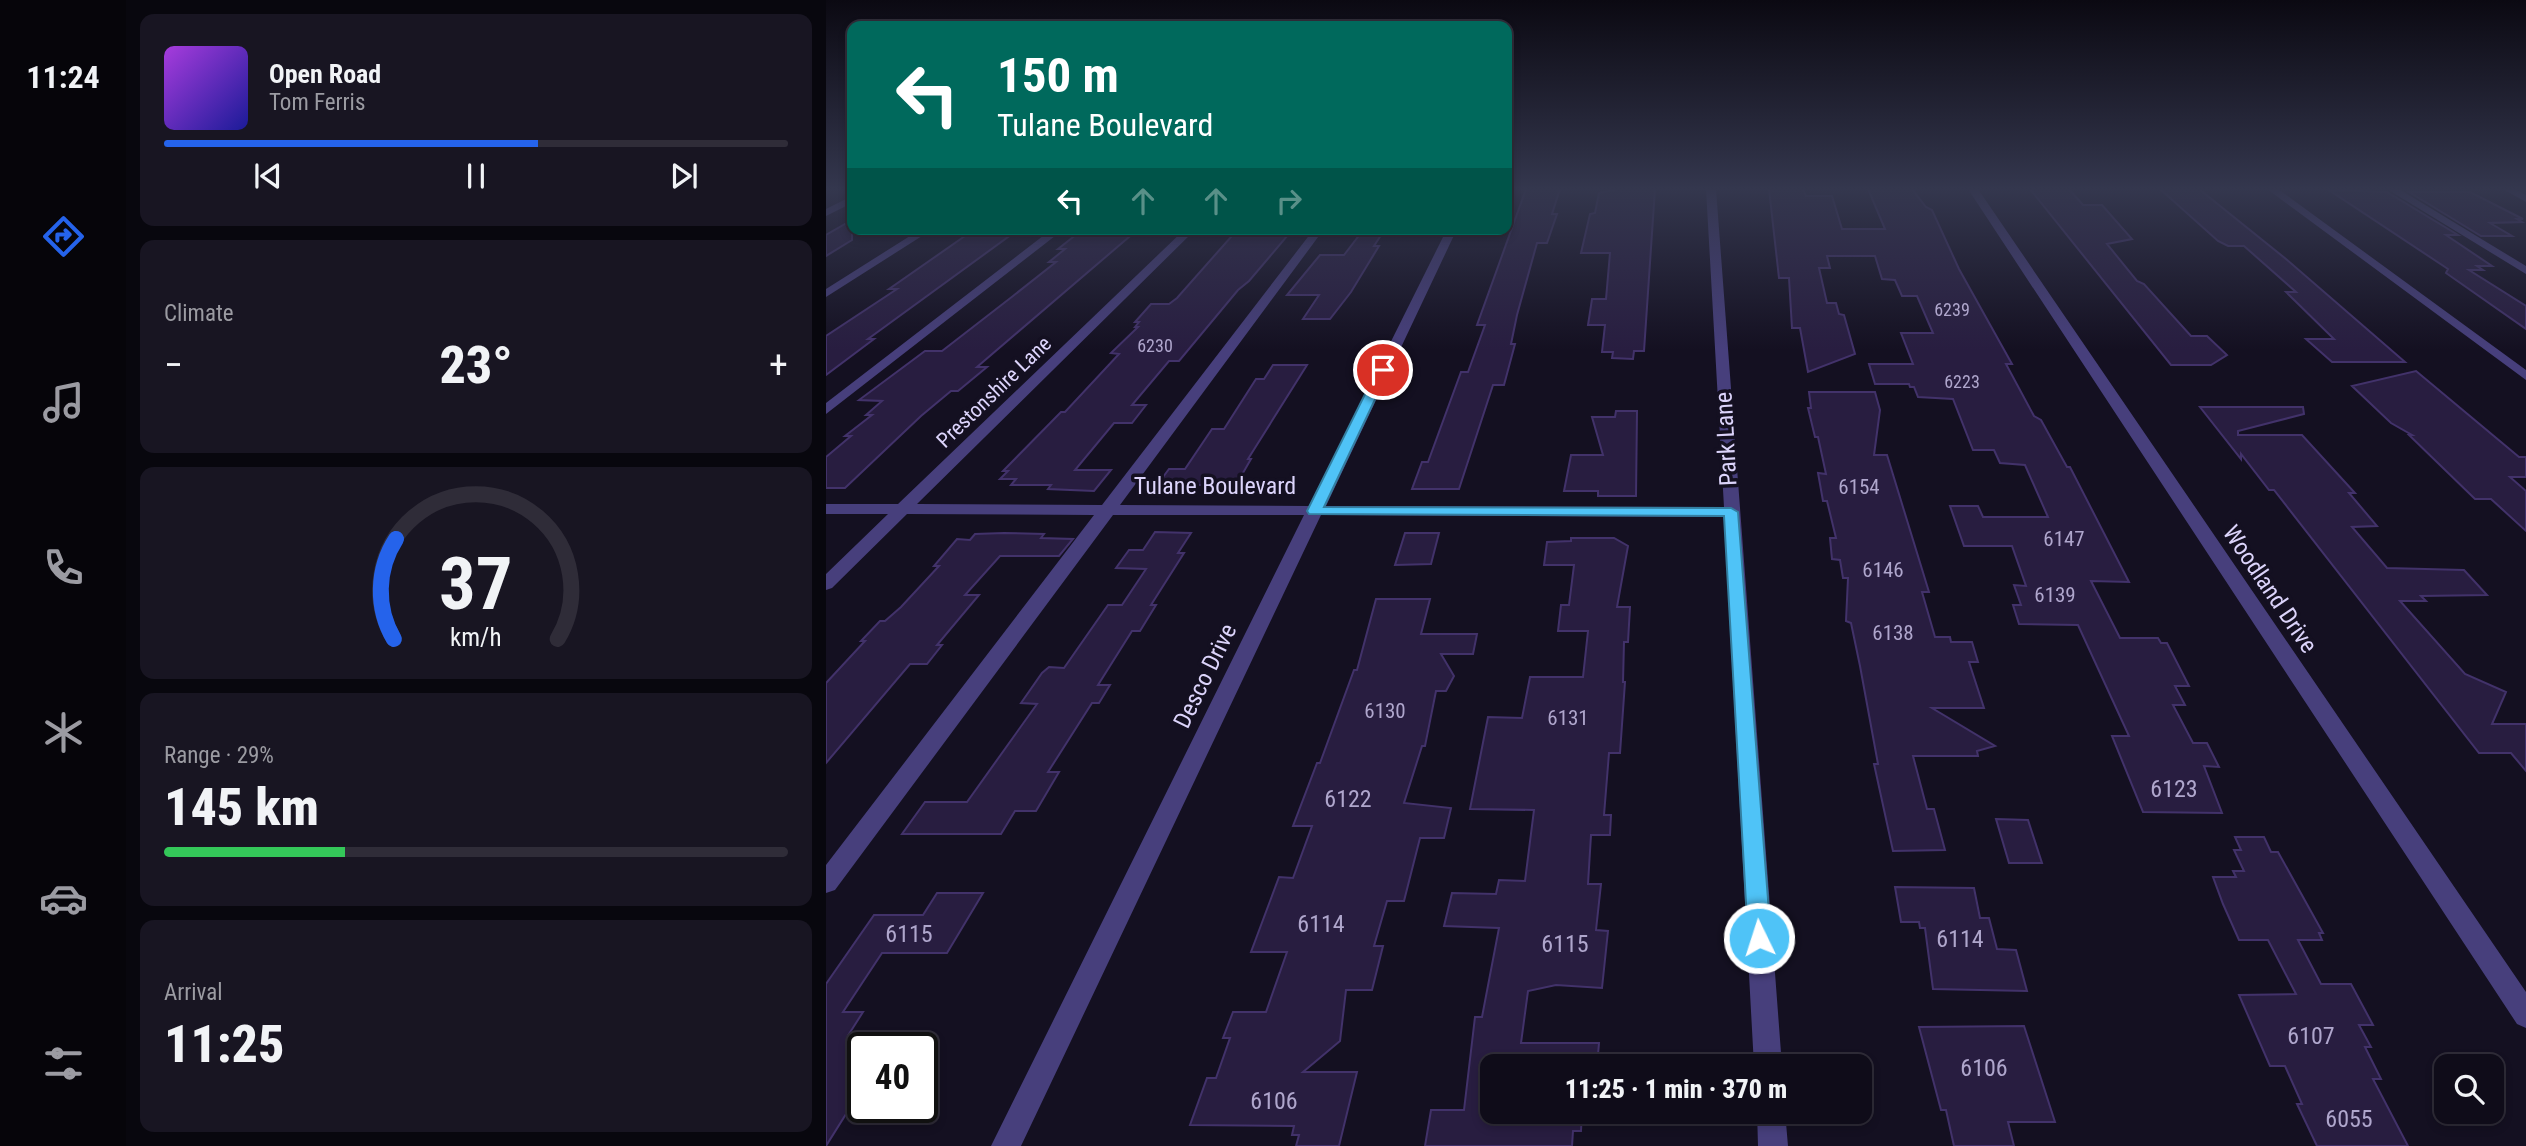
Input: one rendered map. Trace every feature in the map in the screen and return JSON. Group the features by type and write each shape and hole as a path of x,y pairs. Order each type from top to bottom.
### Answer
{"street":[{"path":"826,294 907,242"},
{"path":"826,410 1042,242"},
{"name":"Prestonshire Lane","path":"826,584 1177,242"},
{"path":"826,883 1309,242"},
{"name":"Desco Drive","path":"1006,1146 1445,242"},
{"name":"Park Lane","path":"1714,242 1767,1054"},
{"name":"Woodland Drive","path":"2009,242 2526,1015"},
{"path":"2345,242 2526,376"},
{"path":"2479,242 2526,271"},
{"name":"Tulane Boulevard","path":"826,509 1731,512"},
{"path":"1772,1124 1773,1146"}],"building":[{"path":"826,242 848,242 826,256"},
{"path":"956,242 1000,242 868,339 874,339 826,375 826,336 897,289 889,289"},
{"path":"1066,242 1123,242 977,367 987,367 958,391 951,391 921,416 845,488 826,488 826,457 851,436 845,436 872,415 866,415 882,401 859,400 925,351 942,351 1056,262 1049,262 1065,249 1058,249"},
{"path":"1226,242 1282,242 1179,361 1169,361 1132,405 1146,405 1132,423 1114,423 1075,470 1111,470 1094,491 1048,489 1051,485 1011,485 1016,479 1000,479 1008,471 1003,471 1061,412 1065,412 1119,354 1111,353 1138,327 1135,327 1139,322 1135,322 1151,304 1169,304"},
{"path":"1354,242 1376,242 1374,246 1379,246 1351,292 1330,319 1303,319 1319,295 1287,295 1320,255 1344,255"},
{"path":"1507,242 1547,242 1537,243 1517,315 1511,344 1515,344 1504,385 1493,385 1459,489 1412,489 1422,462 1428,462 1461,372 1468,372 1485,325 1477,325"},
{"path":"1583,242 1651,242 1644,351 1634,351 1633,359 1612,358 1613,352 1602,352 1605,325 1588,325 1592,299 1606,299 1610,253 1581,253"},
{"path":"1775,242 1947,242 2012,364 2006,364 2034,416 2041,420 2067,467 2070,467 2129,582 2091,581 2120,638 2158,638 2161,643 2167,643 2189,686 2175,686 2185,705 2173,705 2193,743 2207,743 2219,767 2204,766 2222,813 2143,812 2112,736 2129,736 2078,625 2019,624 2013,605 2021,605 2014,585 2026,586 2012,546 1964,546 1950,506 1978,506 1983,517 2048,517 2025,465 2000,463 1994,450 1973,450 1953,399 1918,397 1914,387 1909,384 1875,384 1869,364 1913,364 1901,333 1933,333 1917,296 1902,296 1895,280 1882,279 1875,256 1827,256 1830,268 1819,268 1827,303 1836,303 1839,314 1844,315 1855,354 1808,372 1800,328 1792,328 1789,278 1779,278"},
{"path":"2073,242 2115,242 2107,244 2137,281 2144,284 2191,336 2207,336 2227,355 2211,365 2171,365"},
{"path":"2221,242 2265,242 2405,362 2332,362 2306,339 2334,339 2286,292 2296,292 2244,246 2228,246"},
{"path":"2408,242 2457,242 2492,266 2477,266 2483,270 2469,270 2526,306 2526,329 2446,273 2448,269"},
{"path":"1273,365 1307,365 1248,459 1251,459 1236,485 1184,485 1179,492 1152,492 1169,469 1185,469 1212,429 1224,429 1256,379 1264,379"},
{"path":"2416,371 2519,457 2526,457 2526,477 2510,477 2526,491 2526,531 2491,499 2475,499 2409,435 2412,435 2391,423 2352,386"},
{"path":"1809,392 1875,392 1880,410 1874,455 1887,455 1929,592 1922,592 1935,637 1950,637 1951,642 1972,642 1978,662 1969,662 1984,708 1932,708 1995,746 1977,751 1978,756 1913,756 1927,809 1934,809 1945,850 1893,851 1874,764 1878,764 1860,666 1851,623 1846,621 1848,578 1843,578 1840,560 1832,559 1830,538 1836,538 1827,501 1823,501 1818,473 1826,474 1808,408 1811,408"},
{"path":"2200,407 2303,407 2304,414 2238,431 2238,435 2302,435 2355,493 2349,493 2377,526 2352,527 2387,568 2464,570 2487,595 2421,596 2426,601 2400,601 2465,674 2506,692 2492,724 2526,724 2526,771 2511,753 2479,753 2274,490 2269,490 2241,454 2241,459"},
{"path":"1616,411 1637,411 1636,496 1598,496 1598,491 1564,491 1571,455 1603,455 1592,417 1615,417"},
{"path":"1155,532 1191,533 1178,553 1184,553 1151,605 1156,605 1140,631 1132,631 1098,685 1110,685 1099,703 1092,703 1048,772 1059,772 1036,811 1015,811 1001,834 902,834 925,802 967,802 1037,704 1021,703 1042,673 1049,667 1064,668 1108,605 1122,605 1146,569 1116,568 1129,550 1143,550"},
{"path":"1405,533 1439,533 1431,564 1395,565"},
{"path":"975,534 1044,534 1041,538 1073,539 1059,556 1000,556 965,595 979,595 937,645 942,645 927,664 910,664 826,763 826,683 880,621 885,621 901,607 939,566 934,566 957,539 970,540"},
{"path":"1571,538 1614,538 1628,546 1617,607 1630,607 1628,642 1624,642 1625,682 1620,753 1609,753 1604,815 1611,815 1610,835 1591,835 1588,884 1601,884 1596,930 1608,931 1602,988 1556,985 1528,991 1521,1043 1599,1043 1598,1054 1480,1054 1480,1124 1581,1124 1581,1131 1573,1131 1572,1146 1425,1146 1431,1110 1464,1110 1475,1017 1482,1017 1499,928 1444,926 1452,893 1496,894 1499,880 1525,881 1534,810 1470,809 1488,717 1522,718 1530,677 1583,677 1588,631 1558,631 1561,605 1569,605 1574,565 1544,565 1547,542 1571,541"},
{"path":"1376,599 1430,599 1421,634 1477,634 1473,654 1441,654 1454,676 1446,691 1436,691 1425,746 1422,746 1404,803 1451,808 1444,838 1420,838 1404,901 1387,901 1374,946 1383,946 1372,990 1346,990 1340,1041 1303,1072 1357,1072 1339,1146 1296,1146 1299,1135 1292,1135 1294,1126 1190,1125 1207,1078 1216,1078 1230,1038 1223,1038 1233,1012 1266,1012 1287,952 1251,952 1279,877 1293,878 1312,826 1293,826 1317,763 1320,763 1354,670 1357,670"},
{"path":"1996,819 2028,820 2042,863 2009,863"},
{"path":"2235,837 2264,837 2271,852 2278,852 2323,933 2319,933 2322,940 2298,940 2321,984 2351,984 2373,1025 2359,1025 2371,1047 2365,1047 2381,1079 2373,1079 2408,1146 2317,1146 2297,1104 2302,1104 2285,1066 2270,1066 2239,995 2296,994 2268,940 2239,940 2223,904 2213,877 2236,877 2233,871 2244,871 2234,850 2241,850"},
{"path":"1895,887 1974,888 1980,918 1989,918 1997,949 2016,950 2027,991 1933,989 1925,928 1920,928 1919,922 1901,922"},
{"path":"937,893 983,893 947,953 882,953 843,1012 863,1012 850,1032 847,1032 847,1113 826,1146 826,984 874,915 923,915"},
{"path":"2024,1026 2055,1122 2008,1122 2014,1146 1954,1146 1946,1110 1941,1110 1919,1027"}],"route":[{"path":"1383,370 1314,511 1731,512 1759,938"}]}
